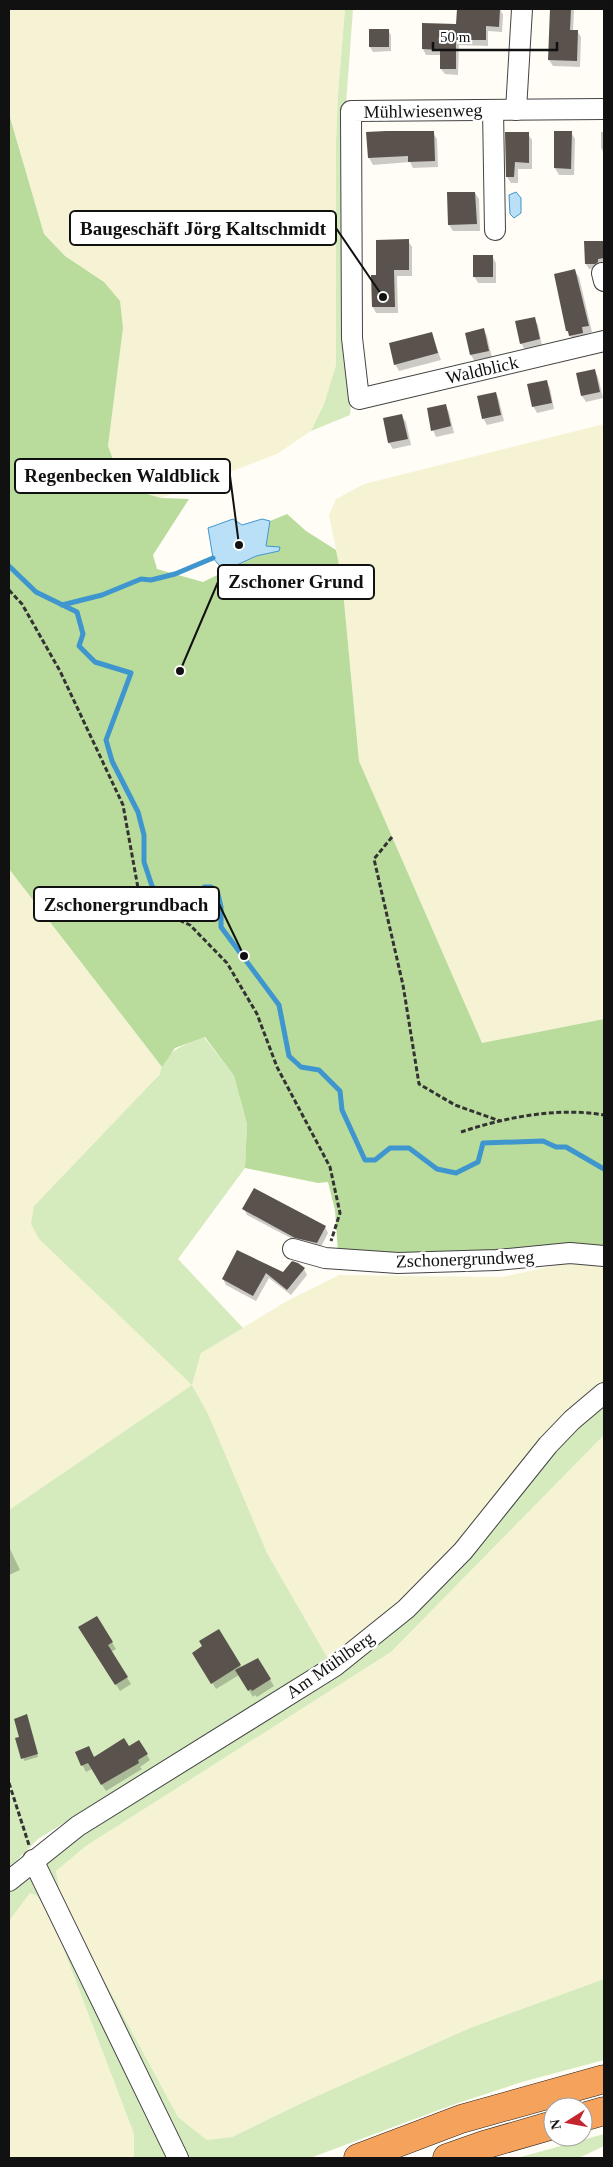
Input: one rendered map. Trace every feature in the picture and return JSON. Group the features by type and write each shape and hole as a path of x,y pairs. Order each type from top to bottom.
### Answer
{"highway":[{"path":"358,2158 461,2119 604,2079"},
{"path":"447,2158 543,2128"}],"street":[{"path":"516,110 522,9"},
{"name":"Mühlwiesenweg","path":"359,399 352,338 351,111 604,109"},
{"path":"493,110 495,230"},
{"name":"Waldblick","path":"359,399 604,341"},
{"name":"Zschonergrundweg","path":"293,1249 325,1258 398,1263 497,1260 570,1253 604,1256"},
{"name":"Am Mühlberg","path":"9,1882 33,1860 78,1826 335,1666 385,1626 437,1580 463,1552 548,1445 572,1420 604,1393"},
{"path":"33,1860 178,2158"}],"path":[{"path":"9,590 22,604 60,671 123,805 138,888 155,909 190,925 227,963 258,1014 277,1067 330,1167 340,1213 325,1258"},
{"path":"392,837 374,859 403,985 419,1084 456,1105 500,1121"},
{"path":"461,1132 500,1121 527,1116 584,1111 604,1115"},
{"path":"9,1783 33,1860"}],"shaded area":[{"path":"9,9 345,9 336,143 336,365 324,404 311,431 277,454 161,498 137,491 119,475 108,446 123,328 104,282 65,256 44,234 9,114"},
{"path":"604,424 604,1019 482,1044 359,761 342,580 329,515 336,499 364,484"},
{"path":"9,869 162,1067 160,1074 34,1206 192,1385 9,1510"},
{"path":"567,1263 604,1267 604,1385 431,1575 330,1662 267,1553 192,1385 201,1353 287,1301 339,1275 502,1277"},
{"path":"604,1435 604,1979 470,2028 306,2101 232,2137 207,2140 178,2117 71,1919 59,1889 56,1871 86,1846 391,1652"},
{"path":"30,1893 37,1896 51,1916 134,2134 134,2158 9,2158 9,1921"}],"green space":[{"path":"345,9 353,9 346,105 353,380 350,415 311,431 324,404 336,365 336,143"},
{"path":"9,114 44,234 65,256 104,282 120,301 123,328 108,446 119,475 137,491 161,498 189,499 153,555 157,569 203,582 256,556 278,551 266,546 270,521 287,514 306,531 336,550 342,580 359,761 482,1043 604,1019 604,1248 395,1257 338,1252 335,1210 328,1182 318,1183 245,1168 247,1124 234,1076 205,1037 175,1048 162,1067 9,869"},
{"path":"204,1037 234,1076 247,1124 245,1168 178,1259 243,1328 201,1353 192,1385 39,1239 31,1224 34,1206 160,1074 166,1059 176,1050"},
{"path":"192,1385 208,1414 267,1553 330,1662 155,1766 38,1839 9,1868 9,1510"},
{"path":"604,1402 604,1435 391,1652 86,1846 56,1871 59,1889 71,1919 178,2117 207,2140 232,2137 306,2101 470,2028 604,1979 604,2060 522,2082 455,2104 310,2158 186,2158 45,1874 46,1858 66,1843 342,1671"},
{"path":"29,1874 38,1880 48,1896 172,2158 134,2158 134,2134 51,1916 37,1896 30,1893 9,1921 9,1893"},
{"path":"604,2134 604,2146 579,2158 517,2158 557,2147 593,2147 593,2137"}],"water":[{"path":"516,192 521,198 521,213 514,218 510,214 509,195"},
{"path":"233,519 242,525 262,519 270,521 266,546 280,547 279,551 256,556 224,571 213,558 208,528"}],"building":[{"path":"457,9 500,9 499,27 486,26 486,40 456,40 456,69 440,69 440,50 422,49 422,23 456,24"},
{"path":"550,9 571,9 570,30 578,30 577,61 548,60"},
{"path":"369,29 389,29 389,47 369,47"},
{"path":"434,131 435,161 408,162 408,156 368,158 366,132"},
{"path":"554,131 572,131 571,169 554,168"},
{"path":"505,132 529,132 529,163 515,162 514,177 506,177"},
{"path":"447,192 475,192 477,224 448,225"},
{"path":"409,239 409,270 394,270 395,307 372,307 371,275 376,275 376,240"},
{"path":"584,241 604,241 604,258 598,259 598,262 595,264 585,264"},
{"path":"473,255 493,255 493,277 473,277"},
{"path":"575,269 589,326 582,327 583,333 569,336 568,331 566,331 554,274"},
{"path":"535,317 540,339 520,344 515,321"},
{"path":"484,328 489,351 470,355 465,333"},
{"path":"432,332 438,353 394,365 389,343"},
{"path":"595,369 600,392 581,396 576,373"},
{"path":"547,380 552,403 532,407 527,384"},
{"path":"496,392 501,415 482,419 477,396"},
{"path":"446,404 451,426 431,431 427,408"},
{"path":"402,414 408,439 388,443 383,418"},
{"path":"254,1188 326,1226 317,1243 295,1238 242,1209"},
{"path":"237,1250 283,1272 292,1261 305,1268 287,1290 266,1273 253,1296 222,1279"},
{"path":"97,1616 113,1642 108,1645 128,1677 115,1685 78,1627"},
{"path":"219,1629 241,1665 211,1684 192,1653 202,1646 199,1641"},
{"path":"258,1658 271,1679 252,1691 251,1689 248,1691 235,1670"},
{"path":"27,1714 38,1754 21,1759 15,1738 19,1737 14,1719"},
{"path":"124,1738 129,1746 139,1740 148,1754 138,1760 139,1763 101,1785 88,1763 81,1766 75,1752 89,1746 94,1757"}],"waterway":[{"path":"62,605 102,595 141,579 151,580 175,574 213,558"},
{"path":"9,566 36,592 77,612 83,634 79,646 95,662 131,673 106,740 112,761 138,812 144,835 144,862 152,886 171,904 189,905 204,887 211,887 218,894 221,907 221,927 279,1005 289,1056 301,1067 319,1070 340,1091 342,1110 365,1160 375,1160 390,1148 409,1148 437,1169 456,1173 478,1162 483,1143 543,1141 556,1147 566,1147 604,1169"}],"place":[{"name":"Baugeschäft Jörg Kaltschmidt","path":"383,297"},
{"name":"Regenbecken Waldblick","path":"239,545"},
{"name":"Zschoner Grund","path":"180,671"},
{"name":"Zschonergrundbach","path":"244,956"}]}
